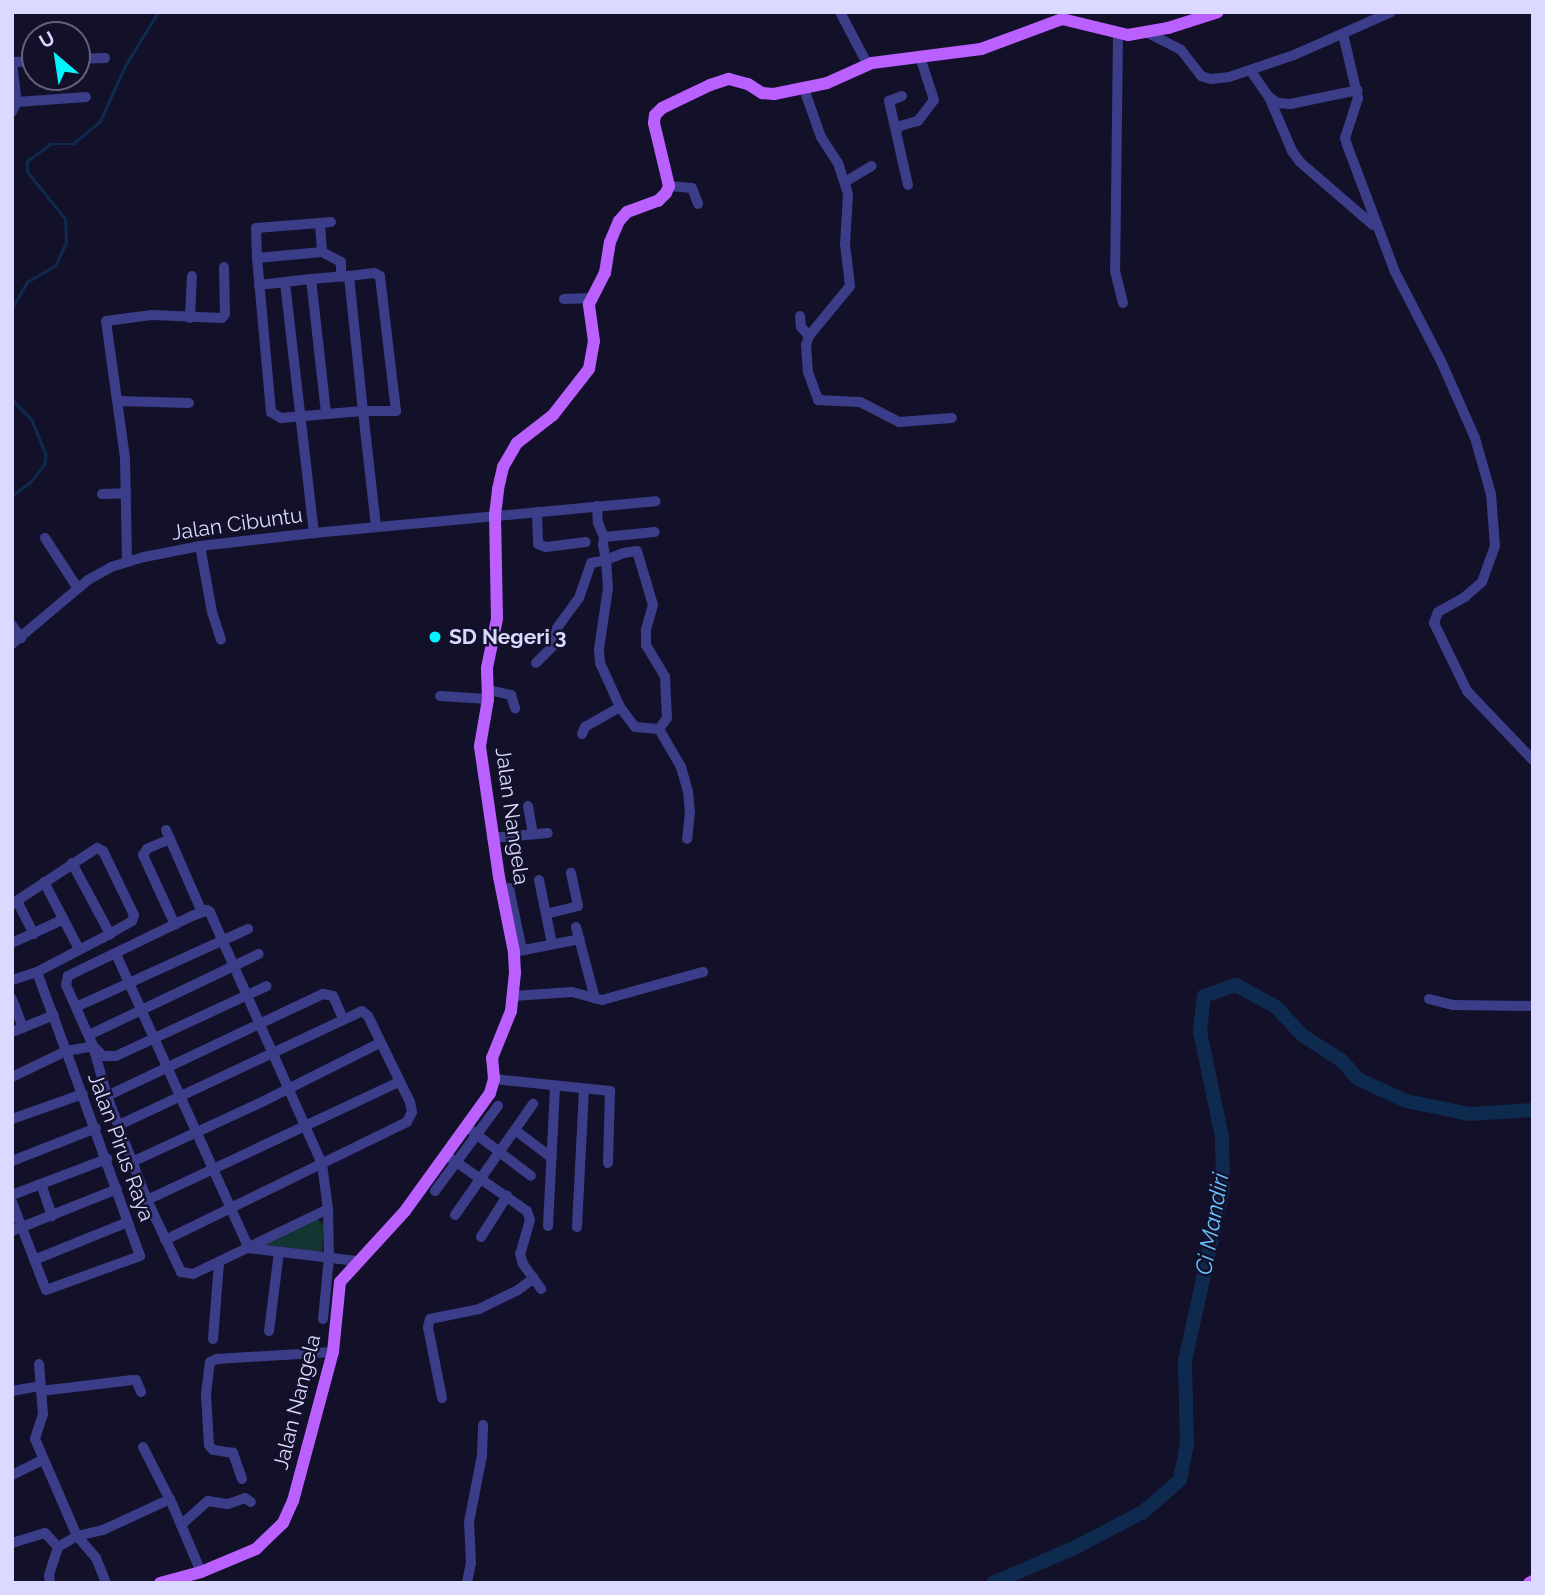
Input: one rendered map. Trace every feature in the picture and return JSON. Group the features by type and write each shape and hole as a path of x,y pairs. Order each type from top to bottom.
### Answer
{"main road":[{"path":"669,186 653,120 658,110 710,85 729,79 748,84 766,94 804,89 868,65 993,46 1062,19 1118,35 1148,33 1218,12"},
{"name":"Jalan Nangela","path":"160,1583 201,1572 256,1549 283,1523 293,1501 332,1352 340,1282 356,1261 452,1158 472,1131 488,1097 494,1079 492,1058 514,996 518,951 492,838 480,746 488,694 487,668 497,620 495,515 503,467 517,443 553,415 589,369 594,341 588,312 605,273 613,233 622,216 662,199 669,186"}],"street":[{"path":"840,12 868,65"},
{"path":"1148,33 1185,53 1206,79 1251,70 1391,12"},
{"path":"1343,34 1358,90 1356,110 1345,138 1376,227 1475,438 1491,494 1494,546 1482,582 1465,597 1438,612 1434,623 1466,691 1533,760"},
{"path":"1118,35 1115,271 1123,303"},
{"path":"896,131 900,126 918,121 933,102 931,86 920,57"},
{"path":"91,58 105,58"},
{"path":"12,63 15,107 86,97"},
{"path":"1251,70 1269,97 1300,162 1376,227"},
{"path":"804,89 821,137 838,163 848,194 845,244 850,286 808,336 807,364 818,400 860,402 900,422 952,418"},
{"path":"1269,97 1278,103 1290,104 1358,90"},
{"path":"902,96 889,101 908,185"},
{"path":"845,182 872,166"},
{"path":"669,186 694,189 698,204"},
{"path":"254,215 259,285 271,412 281,418 326,413 396,411 380,276 373,273 259,285"},
{"path":"256,228 325,222 322,252"},
{"path":"257,258 322,252 341,262 363,411 376,526"},
{"path":"127,561 126,493 118,401 105,325 108,319 223,316 225,267"},
{"path":"190,318 192,276"},
{"path":"311,279 326,413"},
{"path":"285,283 314,533"},
{"path":"564,299 592,298"},
{"path":"800,316 801,327 808,336"},
{"path":"118,401 189,403"},
{"path":"102,494 126,493"},
{"name":"Jalan Cibuntu","path":"17,641 77,587 127,561 200,547 314,533 656,501"},
{"path":"597,506 598,523 604,537 608,588 599,656 620,707 635,727 659,729"},
{"path":"537,512 538,544 547,547 586,542"},
{"path":"604,537 655,532"},
{"path":"45,538 77,587"},
{"path":"200,547 212,612 221,640"},
{"path":"536,663 553,646 557,628 579,598 591,563 632,551 640,554 653,605 646,645 665,677 667,718 659,729"},
{"path":"12,625 17,641"},
{"path":"440,696 511,695 515,708"},
{"path":"582,734 585,727 620,707"},
{"path":"659,729 681,767 688,791 690,812 687,839"},
{"path":"528,806 533,835"},
{"path":"492,838 548,833"},
{"path":"175,925 143,855 168,834 202,912"},
{"path":"12,980 37,972 131,922 134,917 100,848 92,850 14,903 34,934"},
{"path":"72,863 110,934"},
{"path":"545,914 578,906 571,873"},
{"path":"539,880 551,944"},
{"path":"44,882 79,949"},
{"path":"509,888 518,951 551,944 578,933 594,999"},
{"path":"323,1319 331,1258 328,1209 322,1164 210,912 202,912 68,976 66,985 90,1042 107,1097 132,1162 165,1240 184,1274 193,1274 219,1263 328,1209"},
{"path":"12,943 64,919"},
{"path":"76,1007 248,929"},
{"path":"116,954 249,1248"},
{"path":"12,1077 90,1042 141,1010 259,954"},
{"name":"Jalan Pirus Raya","path":"34,1260 47,1290 140,1256 68,1050 37,972"},
{"path":"514,996 572,992 594,999 615,998 703,972"},
{"path":"90,1042 108,1058 267,986"},
{"path":"107,1097 167,1066 327,993 335,999 343,1018"},
{"path":"12,999 18,1030 54,1015"},
{"path":"1429,999 1453,1005 1533,1006"},
{"path":"119,1125 272,1051 364,1011 411,1105 410,1119 165,1240"},
{"path":"132,1162 380,1043"},
{"path":"494,1079 610,1091 608,1163"},
{"path":"147,1200 399,1082"},
{"path":"548,1226 555,1087"},
{"path":"577,1227 584,1089"},
{"path":"12,1119 83,1094"},
{"path":"455,1215 533,1104"},
{"path":"498,1106 472,1131 531,1176"},
{"path":"12,1161 96,1128"},
{"path":"515,1130 552,1158"},
{"path":"435,1191 452,1158 523,1207 530,1217 519,1250 523,1264 541,1289"},
{"path":"12,1195 107,1159"},
{"path":"41,1184 52,1216"},
{"path":"17,1230 117,1189"},
{"path":"481,1237 507,1196"},
{"path":"12,1202 17,1230 34,1260 128,1222"},
{"path":"249,1248 356,1261"},
{"path":"269,1331 279,1252"},
{"path":"331,1258 340,1282"},
{"path":"213,1339 219,1263"},
{"path":"442,1398 429,1321 479,1309 526,1286 534,1278"},
{"path":"242,1479 233,1453 213,1450 209,1445 206,1394 210,1362 217,1359 332,1352"},
{"path":"39,1364 43,1418 35,1439 77,1536 96,1558 106,1583"},
{"path":"12,1391 132,1380 137,1382 141,1392"},
{"path":"467,1583 471,1563 469,1522 482,1457 483,1425"},
{"path":"143,1447 170,1499 201,1572"},
{"path":"12,1475 43,1460"},
{"path":"181,1525 208,1501 228,1504 245,1498 251,1502"},
{"path":"50,1583 49,1576 58,1547 77,1536 103,1530 170,1499"},
{"path":"12,1543 46,1533 58,1547"}],"green space":[{"path":"316,1218 324,1225 322,1253 261,1244"}],"waterway":[{"path":"12,308 27,282 55,266 66,242 65,219 27,172 27,161 50,144 73,144 100,121 125,66 158,12"},
{"path":"12,399 32,420 46,454 45,464 30,483 12,496"},
{"name":"Ci Mandiri","path":"993,1583 1076,1547 1143,1512 1180,1480 1187,1445 1185,1361 1223,1188 1222,1137 1200,1032 1204,996 1236,985 1276,1007 1302,1035 1342,1061 1358,1079 1406,1101 1469,1114 1533,1110"}],"place":[{"name":"SD Negeri 3","path":"435,637"}]}
